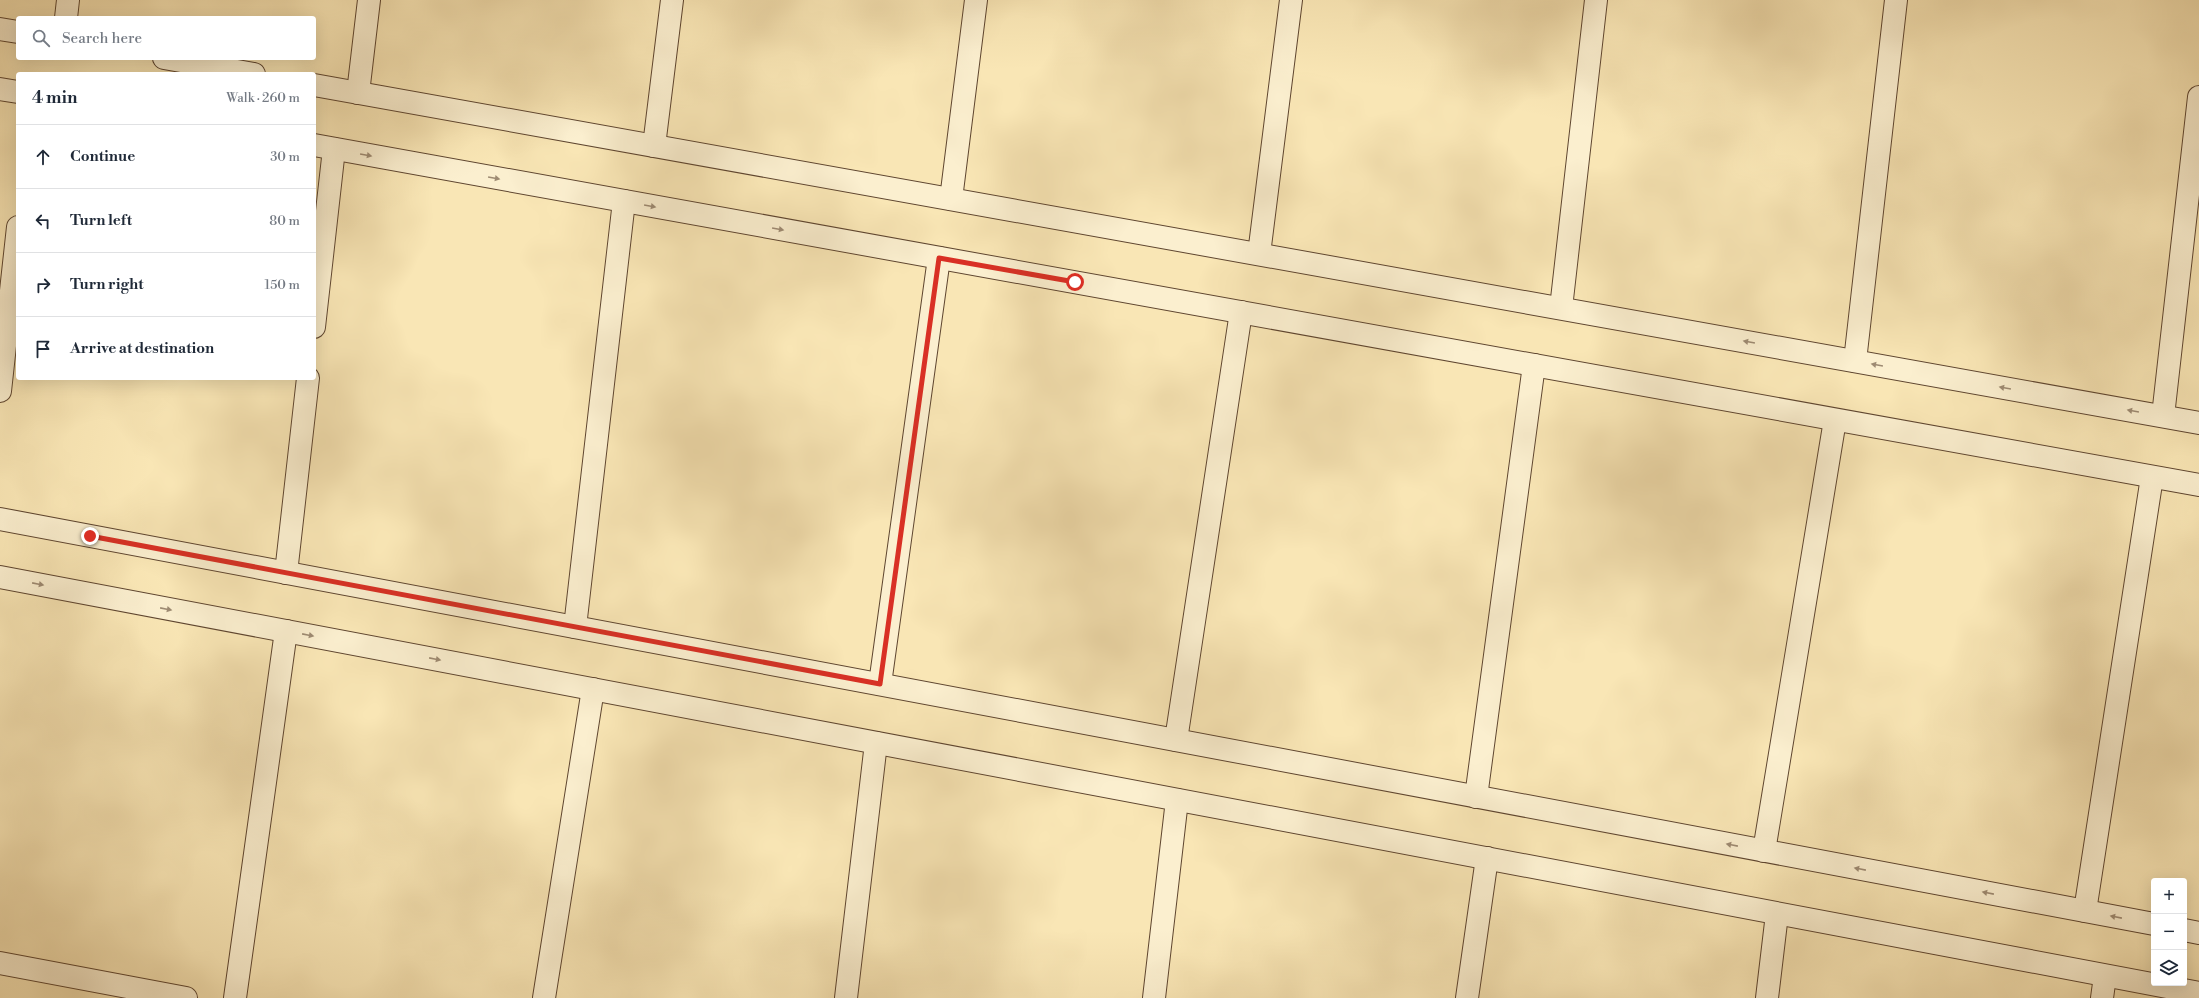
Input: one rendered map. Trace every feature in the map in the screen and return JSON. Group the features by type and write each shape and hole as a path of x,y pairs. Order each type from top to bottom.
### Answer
{"street":[{"path":"66,16 68,0"},
{"path":"358,93 369,0"},
{"path":"654,146 672,0"},
{"path":"951,199 976,0"},
{"path":"1259,254 1291,0"},
{"path":"1561,308 1596,0"},
{"path":"1855,361 1896,0"},
{"path":"0,29 16,32"},
{"path":"175,60 243,72"},
{"path":"316,85 2199,423"},
{"path":"0,89 16,92"},
{"path":"2162,416 2199,97"},
{"path":"316,291 324,147 2199,485"},
{"path":"575,627 624,201"},
{"path":"0,391 16,245"},
{"path":"880,684 939,258"},
{"path":"1176,740 1241,312"},
{"path":"1476,797 1534,365"},
{"path":"286,573 308,380"},
{"path":"1764,851 1835,420"},
{"path":"2086,911 2152,477"},
{"path":"0,519 2151,923"},
{"path":"0,577 2199,993"},
{"path":"235,998 286,631"},
{"path":"544,998 594,689"},
{"path":"846,998 876,743"},
{"path":"1154,998 1177,800"},
{"path":"1468,998 1487,858"},
{"path":"1767,998 1778,914"},
{"path":"2187,930 2199,932"},
{"path":"0,964 186,998"},
{"path":"2102,998 2105,976"}],"route":[{"path":"90,536 880,684 939,258 1075,282"}]}
